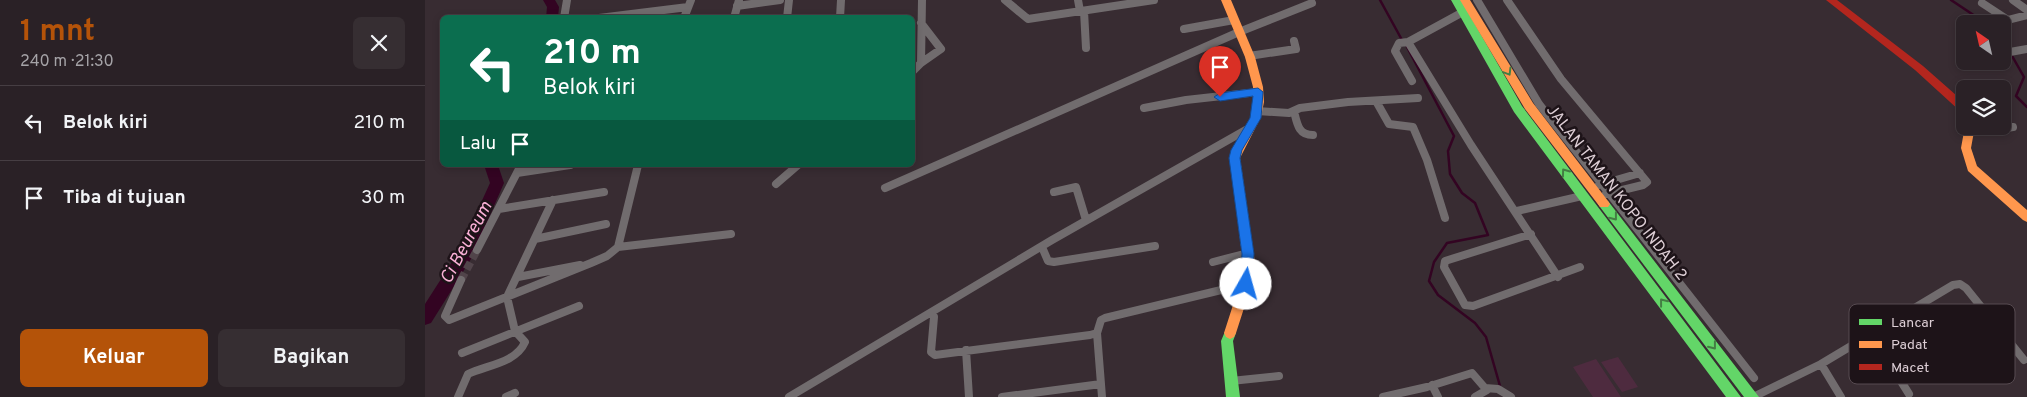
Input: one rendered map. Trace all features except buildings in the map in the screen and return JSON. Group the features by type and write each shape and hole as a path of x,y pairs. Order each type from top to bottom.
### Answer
{"main road":[{"path":"1226,0 1249,56 1258,92 1257,111 1252,126 1236,150 1235,158 1248,254 1247,281 1227,341 1233,397"},
{"name":"JALAN TAMAN KOPO INDAH 2","path":"1456,0 1529,106 1600,190 1697,324 1753,397"},
{"name":"JALAN TAMAN KOPO INDAH 2","path":"1465,0 1518,109 1734,397"},
{"path":"1831,0 1912,62 1956,101"},
{"path":"1968,135 1966,148 1972,168 2027,217"}],"street":[{"path":"564,15 567,0"},
{"path":"685,15 691,0"},
{"path":"738,3 780,0"},
{"path":"787,15 789,0"},
{"path":"840,15 841,0"},
{"path":"921,63 922,0"},
{"path":"1005,0 1026,19 1154,0"},
{"path":"1078,0 1082,11 1086,48"},
{"path":"1477,0 1539,104 1600,190 1754,378"},
{"path":"1507,0 1561,79 1647,182 1643,185 1600,190"},
{"path":"2013,0 2027,10"},
{"path":"885,188 1239,32 1312,3"},
{"path":"1983,3 2001,15"},
{"path":"639,15 688,7"},
{"path":"1412,81 1395,51 1399,44 1408,42 1463,12"},
{"path":"2011,19 2027,15"},
{"path":"1184,29 1234,20"},
{"path":"915,21 921,21"},
{"path":"915,69 941,49 921,21"},
{"path":"1249,56 1295,49 1297,47 1295,41"},
{"path":"1408,42 1471,145 1517,211 1557,277"},
{"path":"2011,52 2027,49"},
{"path":"915,54 921,53"},
{"path":"1144,108 1188,98 1200,100 1258,92"},
{"path":"1257,111 1275,113 1294,111 1300,108 1418,98"},
{"path":"1376,101 1389,124 1413,127 1427,160 1445,218"},
{"path":"1294,111 1299,130 1306,135 1313,135"},
{"path":"789,397 1086,220 1252,126"},
{"path":"477,250 520,167"},
{"path":"517,173 557,167"},
{"path":"461,280 446,318 455,319 607,256 617,247 637,167"},
{"path":"776,184 797,167"},
{"path":"1600,190 1640,173"},
{"path":"1054,192 1076,188 1086,220"},
{"path":"499,209 603,192"},
{"path":"1517,211 1582,196"},
{"path":"458,397 468,374 522,350 525,342 515,331 507,297 553,200"},
{"path":"535,239 606,224"},
{"path":"617,247 731,234"},
{"path":"1531,234 1445,261 1445,267 1463,302 1473,306 1580,268"},
{"path":"1042,247 1048,261 1054,262 1093,254 1126,252 1155,246"},
{"path":"1213,262 1248,254"},
{"path":"518,277 559,267 591,263"},
{"path":"1102,397 1097,333 1101,320 1247,281"},
{"path":"1924,304 1953,285 1963,285 1978,304"},
{"path":"462,353 579,306"},
{"path":"934,318 932,355 1097,333"},
{"path":"1697,324 1709,321"},
{"path":"1753,397 1849,348"},
{"path":"2015,349 2024,360"},
{"path":"965,350 969,397"},
{"path":"1821,364 1841,397"},
{"path":"1383,397 1432,386 1472,373 1487,390"},
{"path":"1231,380 1279,376"},
{"path":"1002,397 1045,394 1101,384"},
{"path":"1903,384 1909,394"},
{"path":"1432,386 1438,397"},
{"path":"1475,397 1487,390 1498,389 1511,397"}],"shaded area":[{"path":"1618,357 1638,387 1622,392 1601,362"},
{"path":"1596,359 1621,397 1593,397 1573,367"}],"waterway":[{"name":"Ci Beureum","path":"549,0 553,7 552,15"},
{"path":"1380,0 1402,40"},
{"path":"1951,0 1974,15"},
{"path":"1406,45 1454,136 1448,151 1450,174 1462,193 1475,203 1488,235 1447,243 1434,262 1429,281 1438,295 1475,323 1486,337 1500,386"},
{"path":"2011,54 2024,77 2016,96 2027,107"},
{"name":"Ci Beureum","path":"425,318 465,254 497,183 492,167"}],"tunnel":[{"path":"461,280 477,250"}],"traffic: fast":[{"path":"1456,0 1518,109 1734,397"},
{"path":"1604,204 1752,397"},
{"path":"1230,333 1227,341 1233,397"}],"traffic: slow":[{"path":"1226,0 1245,42 1258,87 1256,117 1235,158 1249,263 1248,277 1230,333"},
{"path":"1465,0 1529,106 1604,204"},
{"path":"1968,135 1966,148 1972,168 2027,217"}],"traffic: jam":[{"path":"1831,0 1919,68 1956,101"}],"route":[{"path":"1220,97 1258,92 1255,118 1235,154 1235,166 1240,190 1249,263 1246,284"}]}
